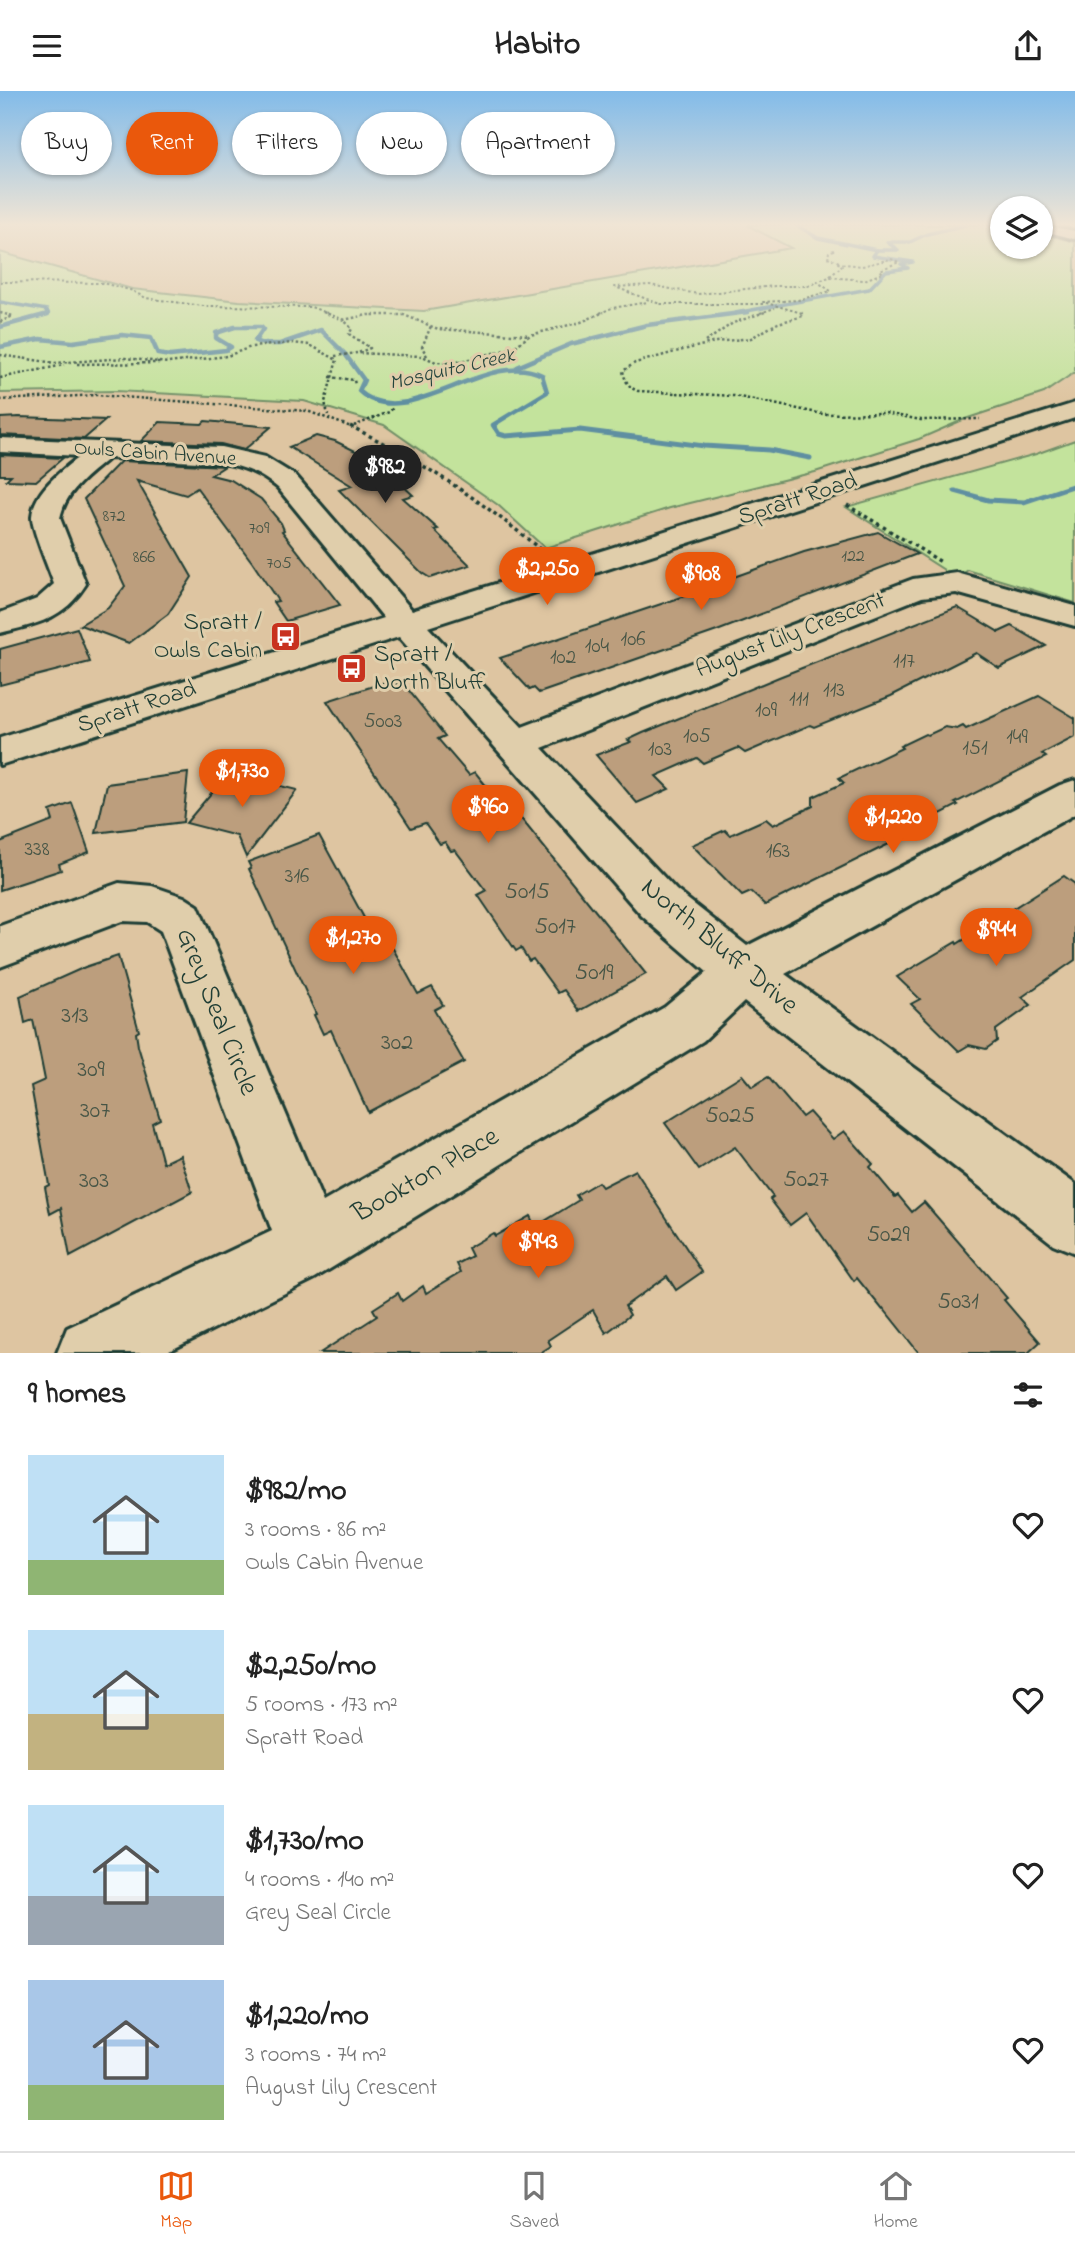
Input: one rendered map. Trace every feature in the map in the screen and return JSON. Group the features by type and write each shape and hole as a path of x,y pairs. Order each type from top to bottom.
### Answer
{"street":[{"name":"Spratt Road","path":"0,752 1075,410"},
{"name":"Owls Cabin Avenue","path":"0,446 221,455 256,461 272,468 287,482 406,624"},
{"path":"0,623 33,614 66,592 70,584 46,518 47,510 61,488 103,450"},
{"name":"August Lily Crescent","path":"514,744 931,584 957,583 1075,615"},
{"name":"North Bluff Drive","path":"406,624 659,903 743,972 1075,1222"},
{"path":"743,972 1075,795"},
{"name":"Grey Seal Circle","path":"0,947 119,902 138,901 169,909 181,920 309,1245"},
{"name":"Bookton Place","path":"92,1353 309,1245 684,1024 743,972"}],"path":[{"path":"110,284 146,298 186,305 303,306 321,310 342,320 352,329 349,334 370,348 357,353"},
{"path":"648,302 615,287 650,285 698,294 816,284"},
{"path":"764,304 766,301 798,300 831,291 820,284"},
{"path":"342,320 368,315 404,315 453,331 530,335 581,322 611,308 648,302 700,306 738,302 764,304 801,311 803,316 778,323 751,338 694,347 629,366 623,371 630,387 638,391 734,396 823,414 885,413 921,419 980,419"},
{"path":"694,347 712,339 733,323 777,307"},
{"path":"0,313 13,316 0,322"},
{"path":"427,357 422,347 431,326"},
{"path":"0,378 68,365 168,363 227,356 245,348 285,344 310,345 335,356 357,353 427,357 436,362 453,363 513,348 530,335"},
{"path":"0,355 55,362 125,358 168,363"},
{"path":"328,415 325,402 330,377 336,364 335,356"},
{"path":"330,377 354,380 355,385"},
{"path":"0,400 97,395 307,411 328,415 354,426 462,487 542,551"},
{"path":"354,426 389,412 394,407"},
{"path":"846,504 963,576 957,583"}],"green space":[{"path":"0,284 114,284 132,289 239,301 424,311 582,284 1075,284 1075,372 1044,393 965,419 919,439 815,472 670,508 545,548 498,505 384,425 304,401 116,391 0,393"},
{"path":"1075,440 1075,603 968,570 958,577 946,575 944,570 846,507 1036,454"}],"building":[{"path":"0,418 106,420 84,439 0,435"},
{"path":"205,421 271,427 244,450 221,444 141,441 160,422 202,424"},
{"path":"316,436 335,441 376,461 413,495 403,498 438,529 434,530 470,565 430,578 422,573 339,490 352,486 289,447"},
{"path":"0,455 63,458 36,481 6,480 11,475 0,475"},
{"path":"121,461 225,466 211,475 231,480 261,499 281,523 284,530 282,531 340,605 286,621 273,602 278,601 252,562 197,488 186,495 137,481 192,577 168,614 129,643 80,625 108,608 125,586 84,499"},
{"path":"878,532 917,554 717,631 539,693 534,688 530,690 500,658 688,595 686,594 804,552"},
{"path":"957,607 999,632 1012,626 1046,646 999,668 976,653 891,696 814,727 810,725 745,753 738,748 703,763 697,758 656,776 669,789 637,803 596,755 779,677"},
{"path":"77,628 90,662 0,685 0,649"},
{"path":"386,682 389,686 402,682 445,736 438,739 469,775 475,772 500,803 507,801 646,974 579,1011 564,990 558,993 533,959 529,961 521,948 516,951 478,895 486,891 455,850 451,851 445,842 440,844 425,823 411,828 327,701"},
{"path":"1039,696 1075,718 1075,737 1042,754 1046,757 955,803 958,805 890,840 893,842 765,905 751,892 742,896 692,845 725,830 730,835 766,819 773,825 813,806 813,797 844,783 839,778 902,748 900,746 945,727 957,729 963,726 966,729"},
{"path":"188,773 183,822 96,833 107,784"},
{"path":"228,773 297,790 246,857 237,836 186,823"},
{"path":"72,803 89,852 59,864 61,870 0,890 0,842 53,821 50,811"},
{"path":"319,835 375,938 385,934 418,994 432,987 443,1005 434,1010 464,1062 368,1112 331,1030 323,1034 249,869 251,868 248,862"},
{"path":"1064,876 1075,884 1075,960 1022,997 1031,1005 996,1030 997,1041 986,1049 969,1045 959,1051 911,1004 920,999 897,977 956,942 957,944"},
{"path":"118,956 139,1031 136,1033 138,1046 160,1119 152,1123 163,1163 180,1155 192,1192 70,1257 61,1208 50,1214 45,1187 49,1185 31,1086 45,1080 33,1020 25,1023 20,996 85,967"},
{"path":"742,1075 752,1087 768,1077 802,1117 809,1112 833,1139 844,1131 873,1164 870,1167 895,1197 898,1195 912,1212 924,1202 1007,1298 1004,1300 1040,1342 1028,1353 919,1353 857,1278 854,1281 806,1213 790,1225 770,1199 773,1197 735,1147 699,1170 665,1123"},
{"path":"635,1170 702,1272 676,1290 667,1276 625,1306 630,1315 606,1333 593,1310 548,1340 551,1346 540,1353 320,1353 377,1316 373,1309 398,1293 402,1301 423,1286 426,1293 461,1272 457,1264 472,1256 468,1248 493,1233 495,1236 530,1216 535,1227 579,1200 576,1195 598,1182 602,1187"}],"waterway":[{"path":"735,313 869,289 874,284"},
{"name":"Mosquito Creek","path":"0,302 47,310 48,313"},
{"name":"Mosquito Creek","path":"0,327 48,314 47,312"},
{"path":"517,367 571,344 647,325 748,312"},
{"name":"Mosquito Creek","path":"0,347 40,339 73,342 122,335 151,338 158,354 170,356 226,350 231,347 216,338 216,333 235,327 261,327 263,329 255,341 263,344 280,344 321,330 345,354 364,380 359,391 378,402 399,403 423,398 497,372 520,369 542,375 547,392 493,425 495,428"},
{"name":"Mosquito Creek","path":"494,426 499,434 506,436 580,430 704,446 769,450 810,458"},
{"name":"Mosquito Creek","path":"955,491 988,500 1024,502 1075,485"}],"place":[{"name":"Spratt / Owls Cabin","path":"285,637"},
{"name":"Spratt / North Bluff","path":"351,669"}]}
